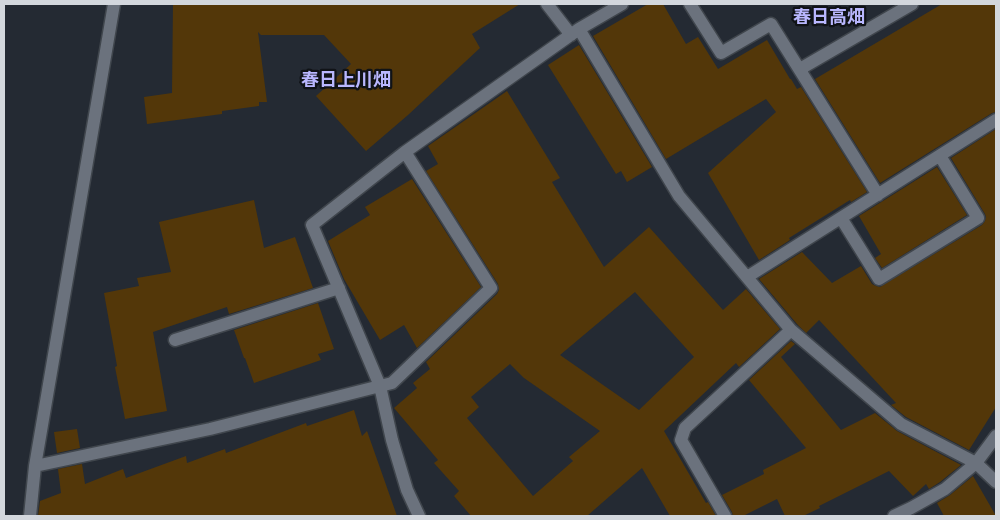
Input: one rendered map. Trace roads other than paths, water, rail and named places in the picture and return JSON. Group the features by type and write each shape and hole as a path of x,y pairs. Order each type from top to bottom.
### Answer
{"street":[{"path":"30,516 35,466 114,4"},
{"path":"547,4 575,32 678,196 792,330 901,424 976,463 996,482"},
{"path":"420,516 407,490 392,440 380,386 312,225 405,152 575,32 622,4"},
{"path":"690,4 722,53 771,24 878,195"},
{"path":"800,69 912,4"},
{"path":"746,277 996,120"},
{"path":"35,466 210,429 392,383 491,288 405,152"},
{"path":"841,218 879,279 978,218 940,156"},
{"path":"175,340 339,288"},
{"path":"725,516 682,440 685,428 792,330"},
{"path":"894,516 945,489 976,463 996,436"}],"district":[{"name":"春日高畑","path":"829,19"},
{"name":"春日上川畑","path":"346,82"}]}
